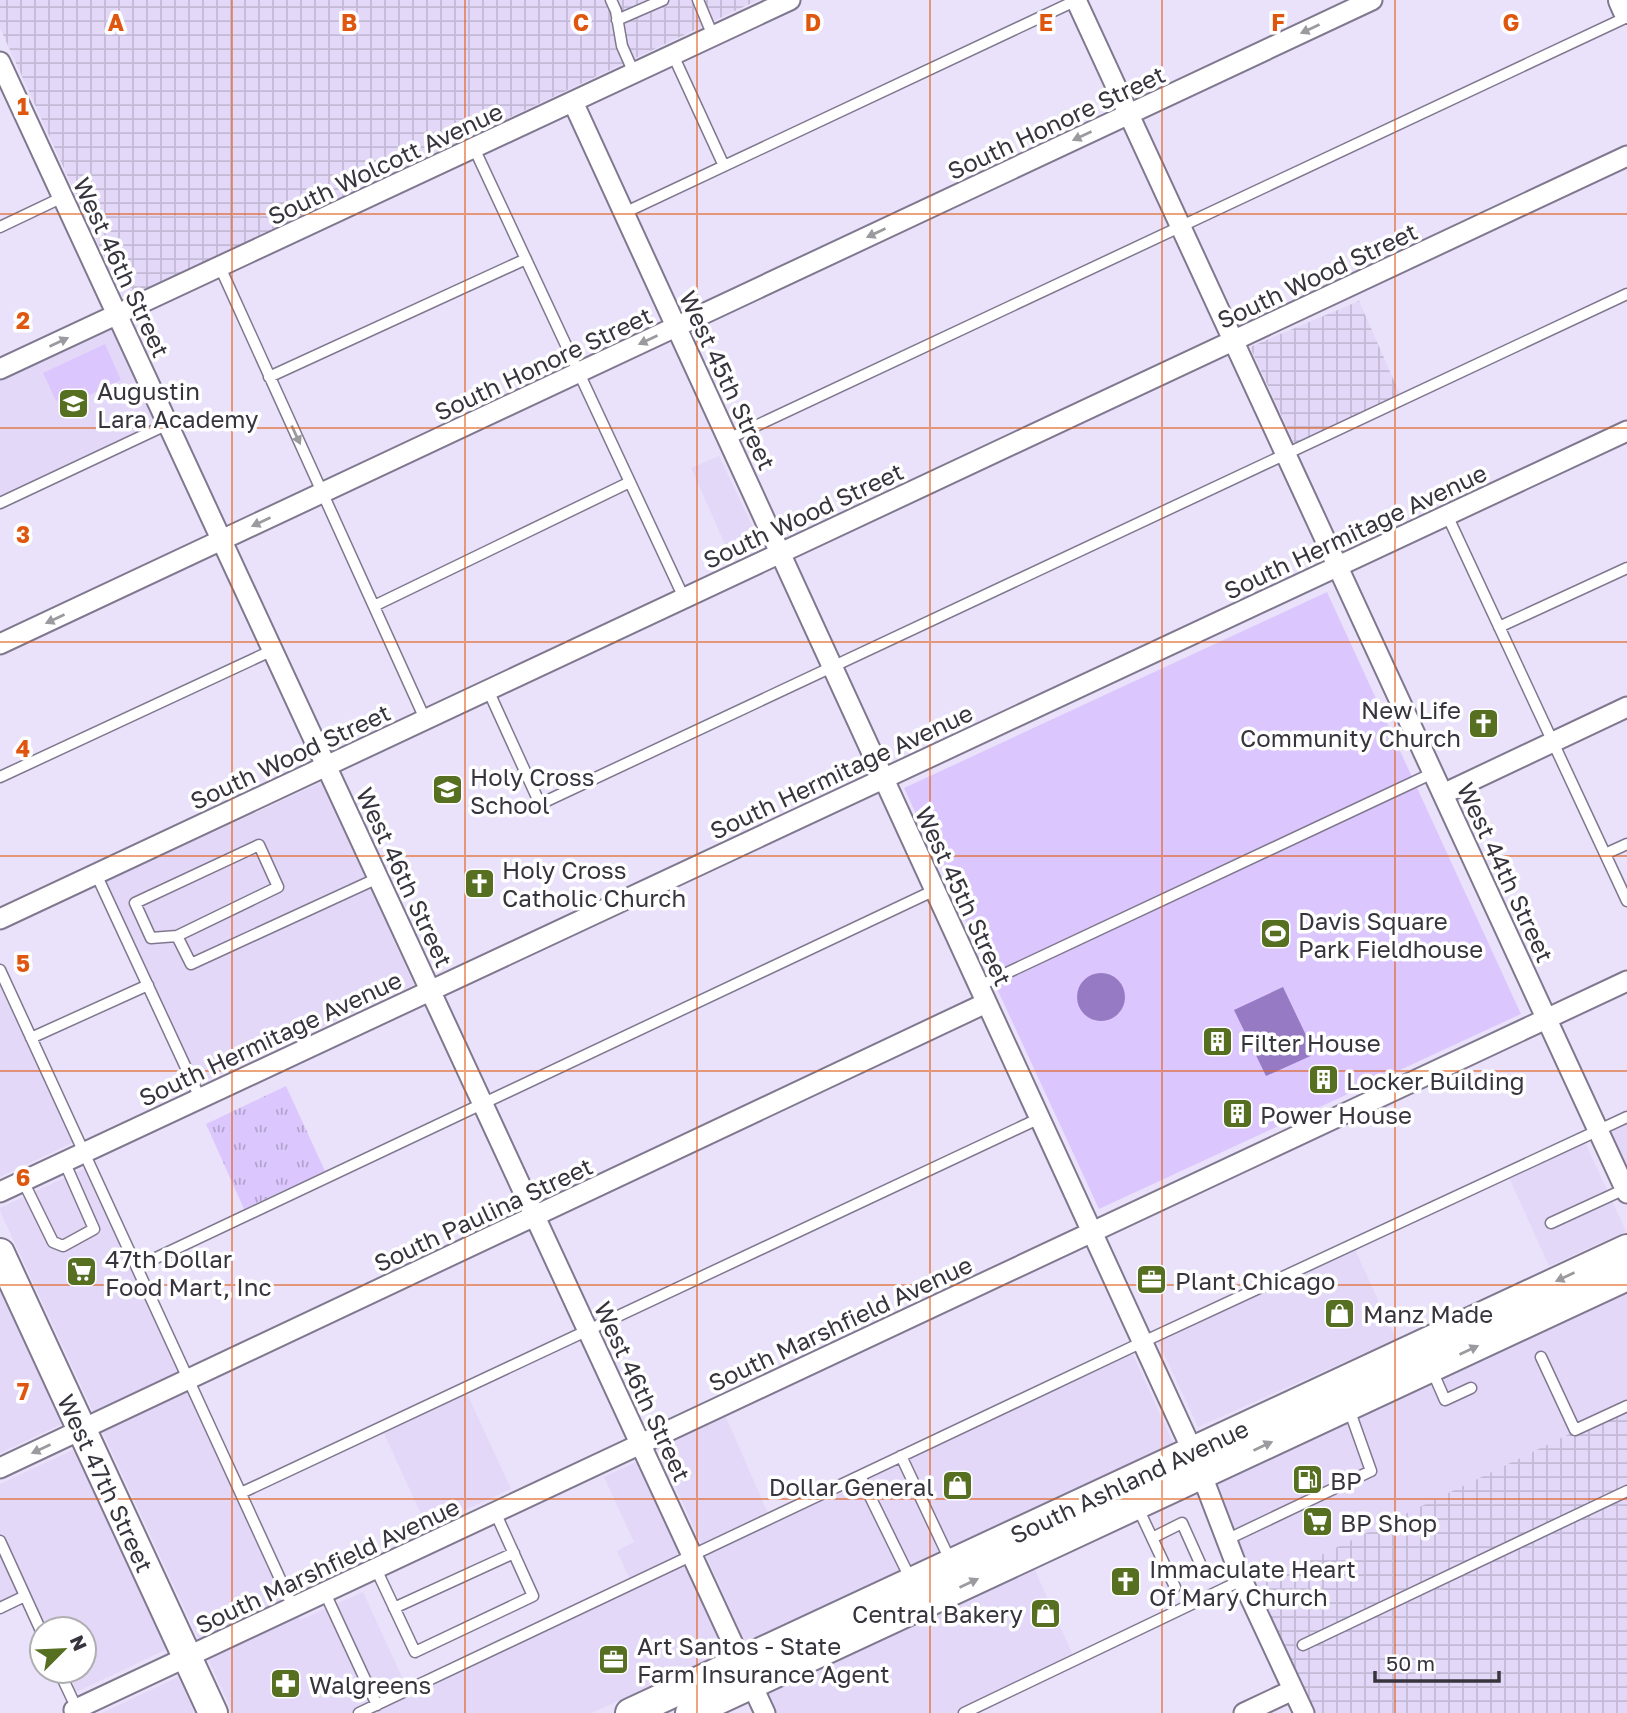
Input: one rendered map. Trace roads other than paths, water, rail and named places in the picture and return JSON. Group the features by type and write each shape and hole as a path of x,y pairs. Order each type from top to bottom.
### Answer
{"main road":[{"path":"1623,0 1627,9"},
{"name":"South Ashland Avenue","path":"630,1713 747,1673 1136,1505 1197,1463 1627,1249"},
{"name":"West 47th Street","path":"0,1253 213,1713"},
{"name":"South Ashland Avenue","path":"690,1713 747,1673 912,1582 1197,1463 1348,1406 1627,1276"}],"street":[{"name":"South Wolcott Avenue","path":"0,369 790,0"},
{"name":"West 44th Street","path":"1077,0 1626,1191"},
{"name":"South Honore Street","path":"0,645 1372,0"},
{"name":"West 46th Street","path":"0,62 6,88 63,197 765,1713"},
{"name":"West 45th Street","path":"573,102 1143,1343 1197,1463 1242,1580 1304,1713"},
{"name":"South Wood Street","path":"0,919 1627,156"},
{"name":"South Hermitage Avenue","path":"0,1192 1627,431"},
{"path":"1443,794 1627,707"},
{"name":"South Marshfield Avenue","path":"75,1711 1627,981"},
{"name":"South Paulina Street","path":"0,1468 536,1217 983,994"},
{"path":"1244,1713 1293,1690"}],"lane":[{"path":"611,0 622,46 634,73"},
{"path":"617,20 663,0"},
{"path":"698,0 713,36"},
{"path":"624,213 1077,0"},
{"path":"728,439 1627,18"},
{"path":"673,55 724,166"},
{"path":"474,148 684,598"},
{"path":"0,227 63,197"},
{"path":"270,377 526,259"},
{"path":"220,267 425,719"},
{"path":"488,690 540,804 1627,294"},
{"path":"0,503 168,424"},
{"path":"374,606 630,482"},
{"path":"1447,515 1627,901"},
{"path":"1499,627 1627,568"},
{"path":"0,778 273,650"},
{"path":"983,994 1433,773"},
{"path":"1605,854 1627,844"},
{"path":"259,845 278,887 177,936 151,938 135,903 259,845"},
{"path":"96,874 200,1098"},
{"path":"177,936 191,964 378,878"},
{"path":"137,1267 935,891"},
{"path":"0,970 293,1607"},
{"path":"31,1038 148,985"},
{"path":"359,1713 1627,1117"},
{"path":"241,1493 1040,1118"},
{"path":"23,1181 53,1242 63,1246 94,1230 65,1161"},
{"path":"1551,1223 1626,1191"},
{"path":"1541,1357 1575,1430 1627,1406"},
{"path":"1430,1368 1445,1400 1471,1388"},
{"path":"1226,1540 1371,1471 1348,1406"},
{"path":"901,1456 951,1564"},
{"path":"860,1476 912,1582"},
{"path":"1303,1645 1627,1491"},
{"path":"1136,1505 1175,1587"},
{"path":"376,1569 415,1652 533,1596 495,1512"},
{"path":"1152,1538 1182,1523 1205,1572"},
{"path":"0,1541 34,1615"},
{"path":"394,1608 514,1553"},
{"path":"964,1713 1242,1580"},
{"path":"325,1593 377,1705"},
{"path":"0,1608 25,1596"},
{"path":"65,1685 75,1711"}],"place":[{"name":"Augustin Lara Academy","path":"74,404"},
{"name":"New Life Community Church","path":"1484,723"},
{"name":"Holy Cross School","path":"447,790"},
{"name":"Holy Cross Catholic Church","path":"479,883"},
{"name":"Davis Square Park Fieldhouse","path":"1275,934"},
{"name":"Filter House","path":"1217,1042"},
{"name":"Locker Building","path":"1323,1080"},
{"name":"Power House","path":"1237,1114"},
{"name":"47th Dollar Food Mart, Inc","path":"82,1272"},
{"name":"Plant Chicago","path":"1152,1280"},
{"name":"Manz Made","path":"1340,1313"},
{"name":"BP","path":"1307,1480"},
{"name":"Dollar General","path":"957,1486"},
{"name":"BP Shop","path":"1317,1522"},
{"name":"Immaculate Heart Of Mary Church","path":"1126,1582"},
{"name":"Central Bakery","path":"1046,1613"},
{"name":"Art Santos - State Farm Insurance Agent","path":"614,1659"},
{"name":"Walgreens","path":"286,1684"}]}
